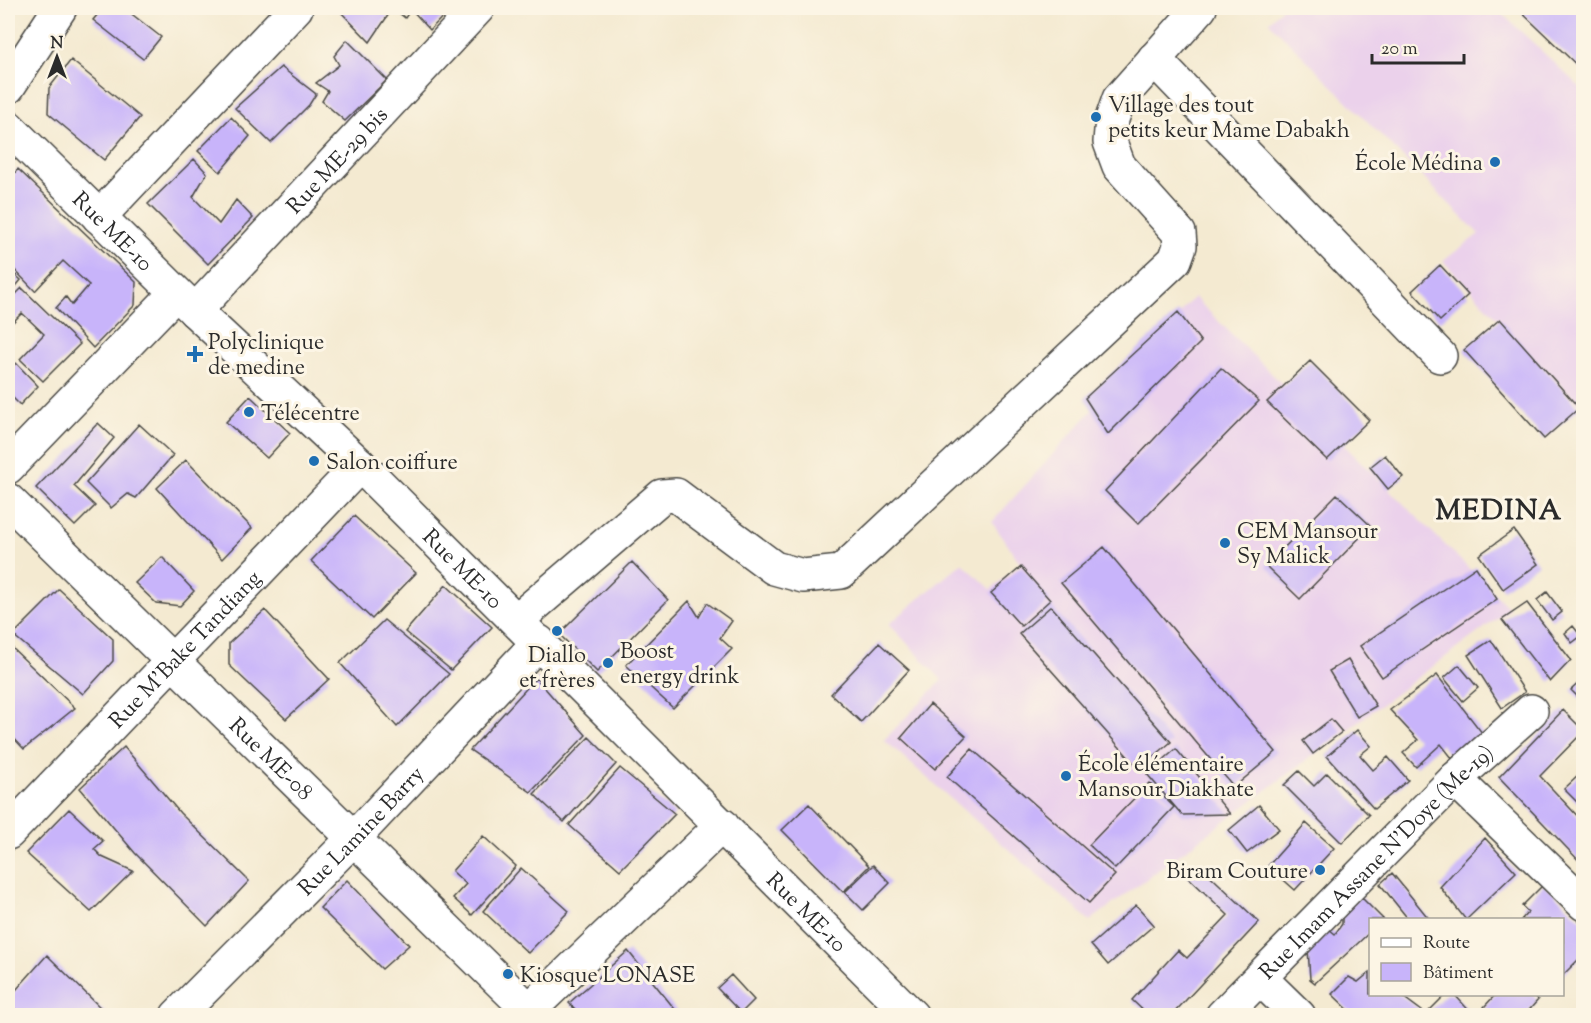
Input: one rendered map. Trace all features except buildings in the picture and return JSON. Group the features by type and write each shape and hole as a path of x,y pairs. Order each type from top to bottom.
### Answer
{"street":[{"path":"8,87 60,8"},
{"path":"99,217 296,8"},
{"name":"Rue ME-29 bis","path":"8,467 185,302 478,8"},
{"path":"1200,8 1154,59 1440,356"},
{"name":"Rue Lamine Barry","path":"177,1016 354,838 528,631 662,496 676,495 774,568 803,576 841,572 1175,260 1180,246 1179,233 1119,166 1110,142 1112,119 1119,99 1154,59"},
{"name":"Rue ME-10","path":"8,127 185,302 360,465 912,1016"},
{"name":"Rue M'Bake Tandiang","path":"8,833 360,465"},
{"name":"Rue ME-08","path":"8,500 354,838 529,1013"},
{"name":"Rue Imam Assane N'Doye (Me-19)","path":"1222,1016 1455,779 1531,711"},
{"path":"1455,779 1584,904"},
{"path":"529,1013 722,825"},
{"path":"1260,978 1299,1016"}],"shaded area":[{"name":"École Médina","path":"1282,8 1496,8 1583,90 1583,408 1443,261 1479,234 1269,22"},
{"name":"CEM Mansour Sy Malick","path":"1194,297 1510,609 1090,921 884,740 942,680 889,624 962,563 991,589 1021,564 992,522"}],"place":[{"name":"Village des tout petits keur Mame Dabakh","path":"1096,117"},
{"name":"École Médina","path":"1495,162"},
{"name":"Polyclinique de medine","path":"195,354"},
{"name":"Télécentre","path":"249,412"},
{"name":"Salon coiffure","path":"314,461"},
{"name":"CEM Mansour Sy Malick","path":"1225,543"},
{"name":"Diallo et frères","path":"557,631"},
{"name":"Boost energy drink","path":"608,663"},
{"name":"École élémentaire Mansour Diakhate","path":"1066,776"},
{"name":"Biram Couture","path":"1320,870"},
{"name":"Kiosque LONASE","path":"508,974"}],"district":[{"name":"MEDINA","path":"1499,509"}]}
